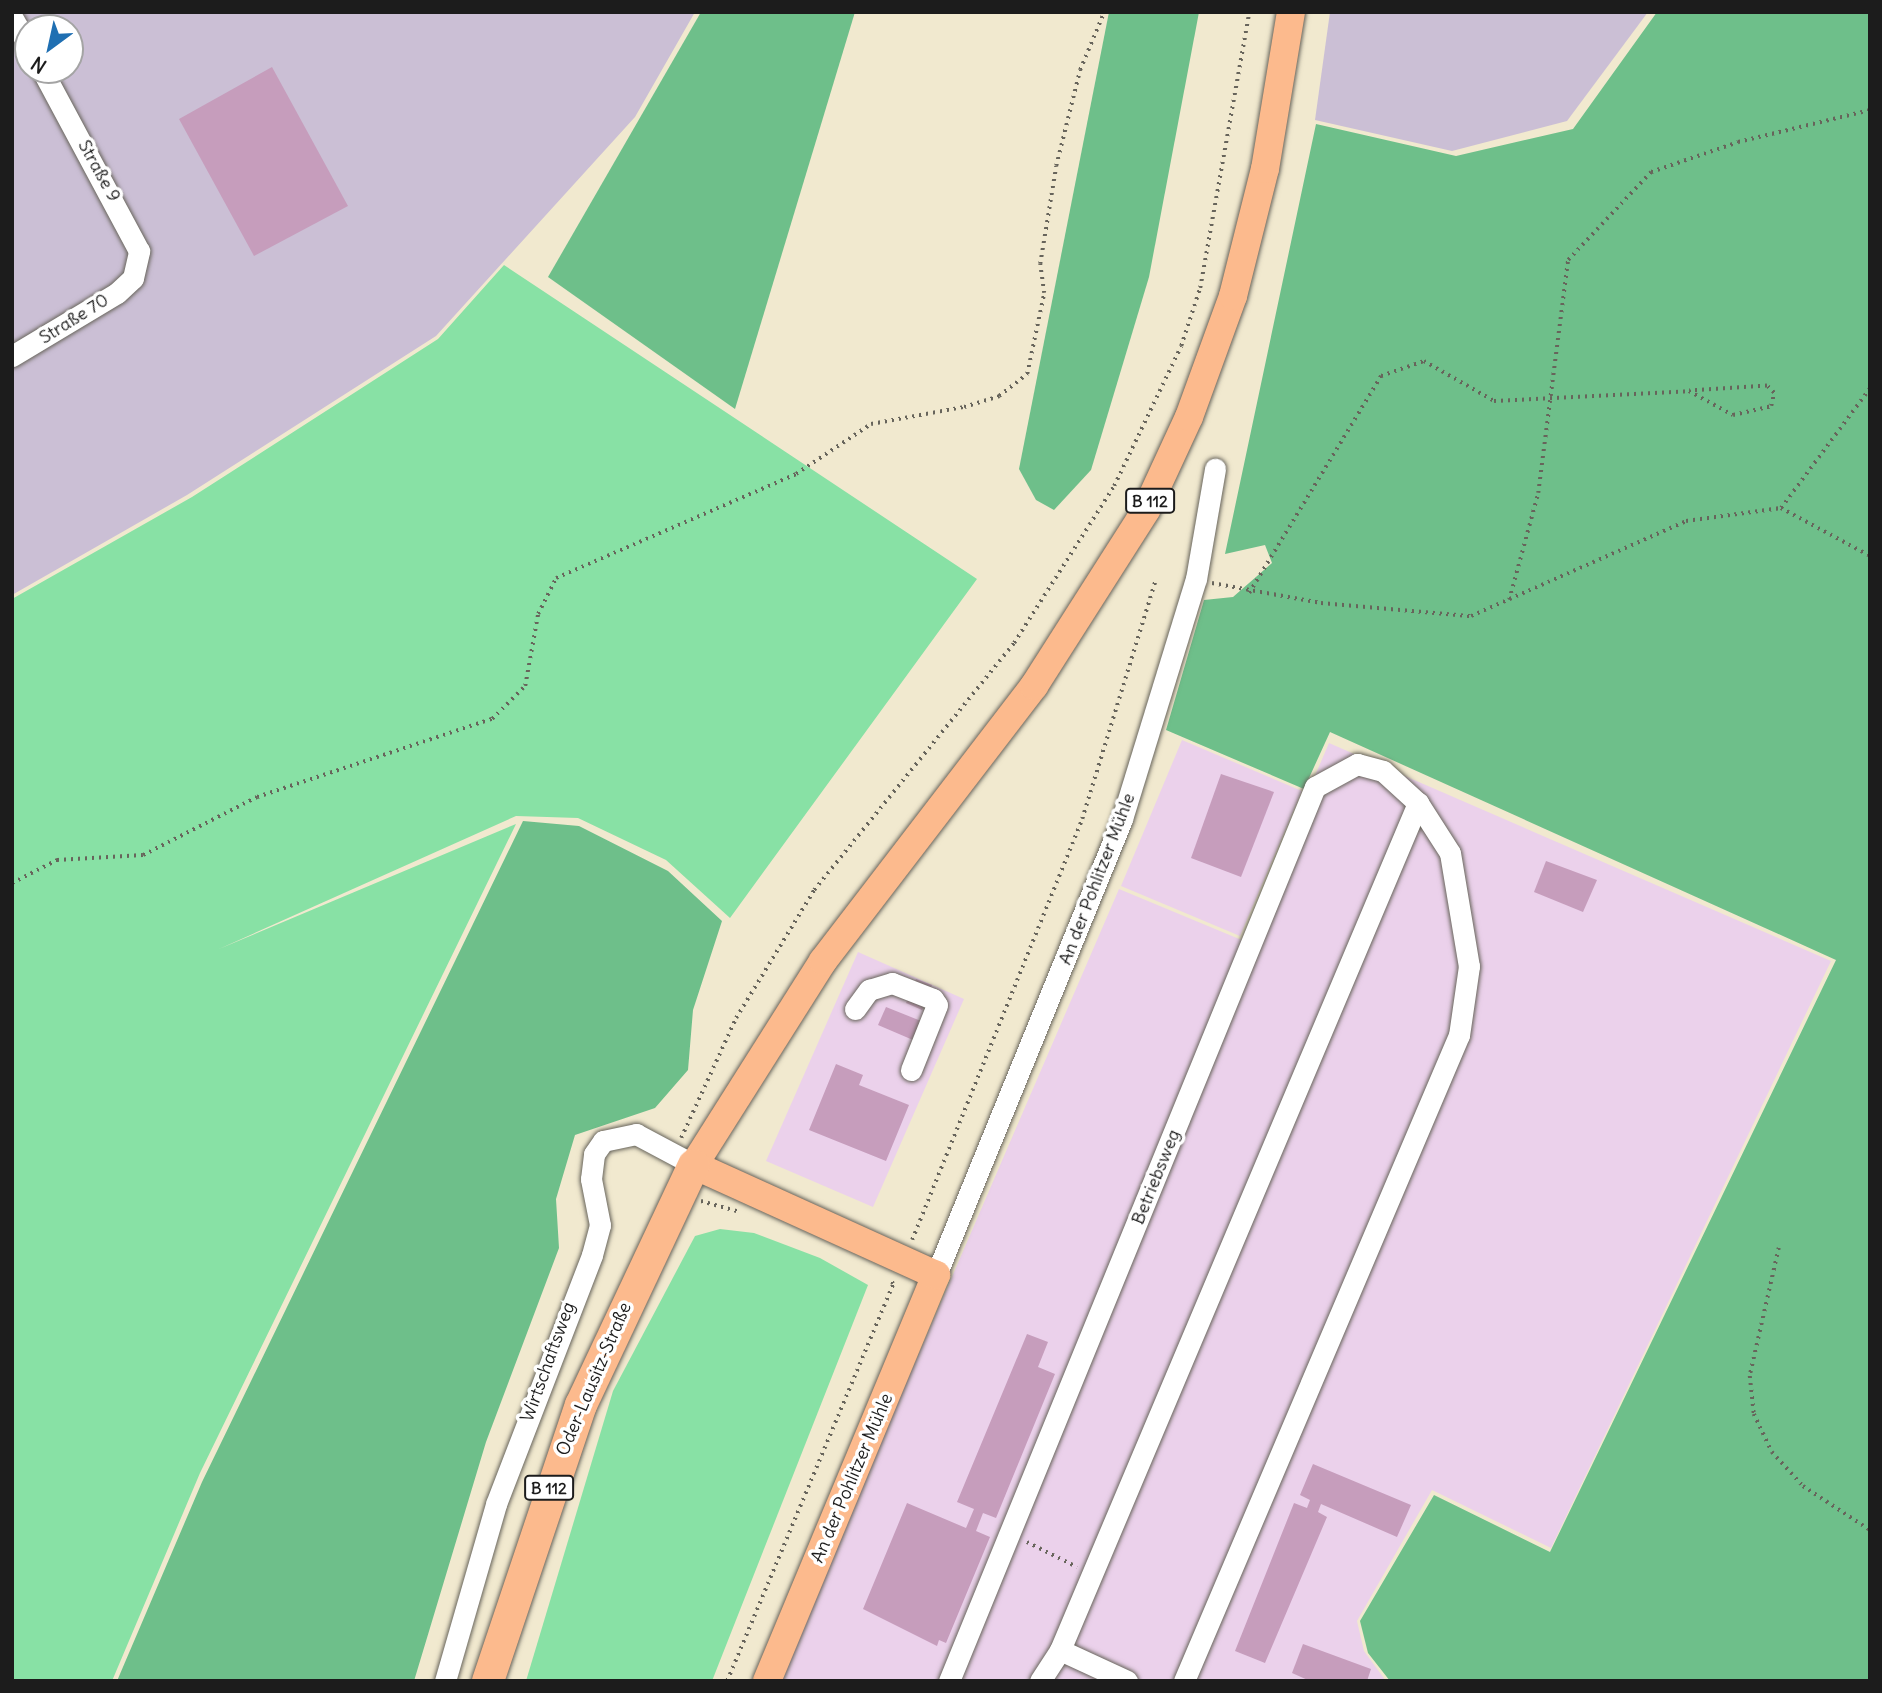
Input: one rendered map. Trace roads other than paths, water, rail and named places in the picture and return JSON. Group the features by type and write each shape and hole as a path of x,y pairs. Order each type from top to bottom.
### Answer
{"highway":[{"name":"Oder-Lausitz-Straße","path":"488,1681 581,1405 682,1170"}],"main road":[{"name":"B 112","path":"682,1170 807,983 1034,686 1146,510 1189,417 1233,296 1267,157 1291,12"},
{"path":"682,1170 892,1271 936,1275"},
{"name":"An der Pohlitzer Mühle","path":"767,1681 936,1275"}],"street":[{"name":"Straße 9","path":"50,84 130,226 139,251 133,278"},
{"name":"Straße 70","path":"12,356 86,315 133,278"},
{"name":"An der Pohlitzer Mühle","path":"936,1275 1122,819 1196,579 1215,469"},
{"name":"Betriebsweg","path":"948,1681 1315,787 1357,764 1383,771 1418,803 1450,853 1464,912 1469,965 1459,1035 1184,1681"},
{"path":"1040,1681 1060,1650 1418,803"},
{"path":"855,1009 869,990 892,984 933,999 937,1005 911,1070"},
{"name":"Wirtschaftsweg","path":"445,1681 496,1504 592,1255 600,1225 591,1180 594,1154 603,1141 636,1134 682,1170"},
{"path":"1060,1650 1127,1681"}]}
